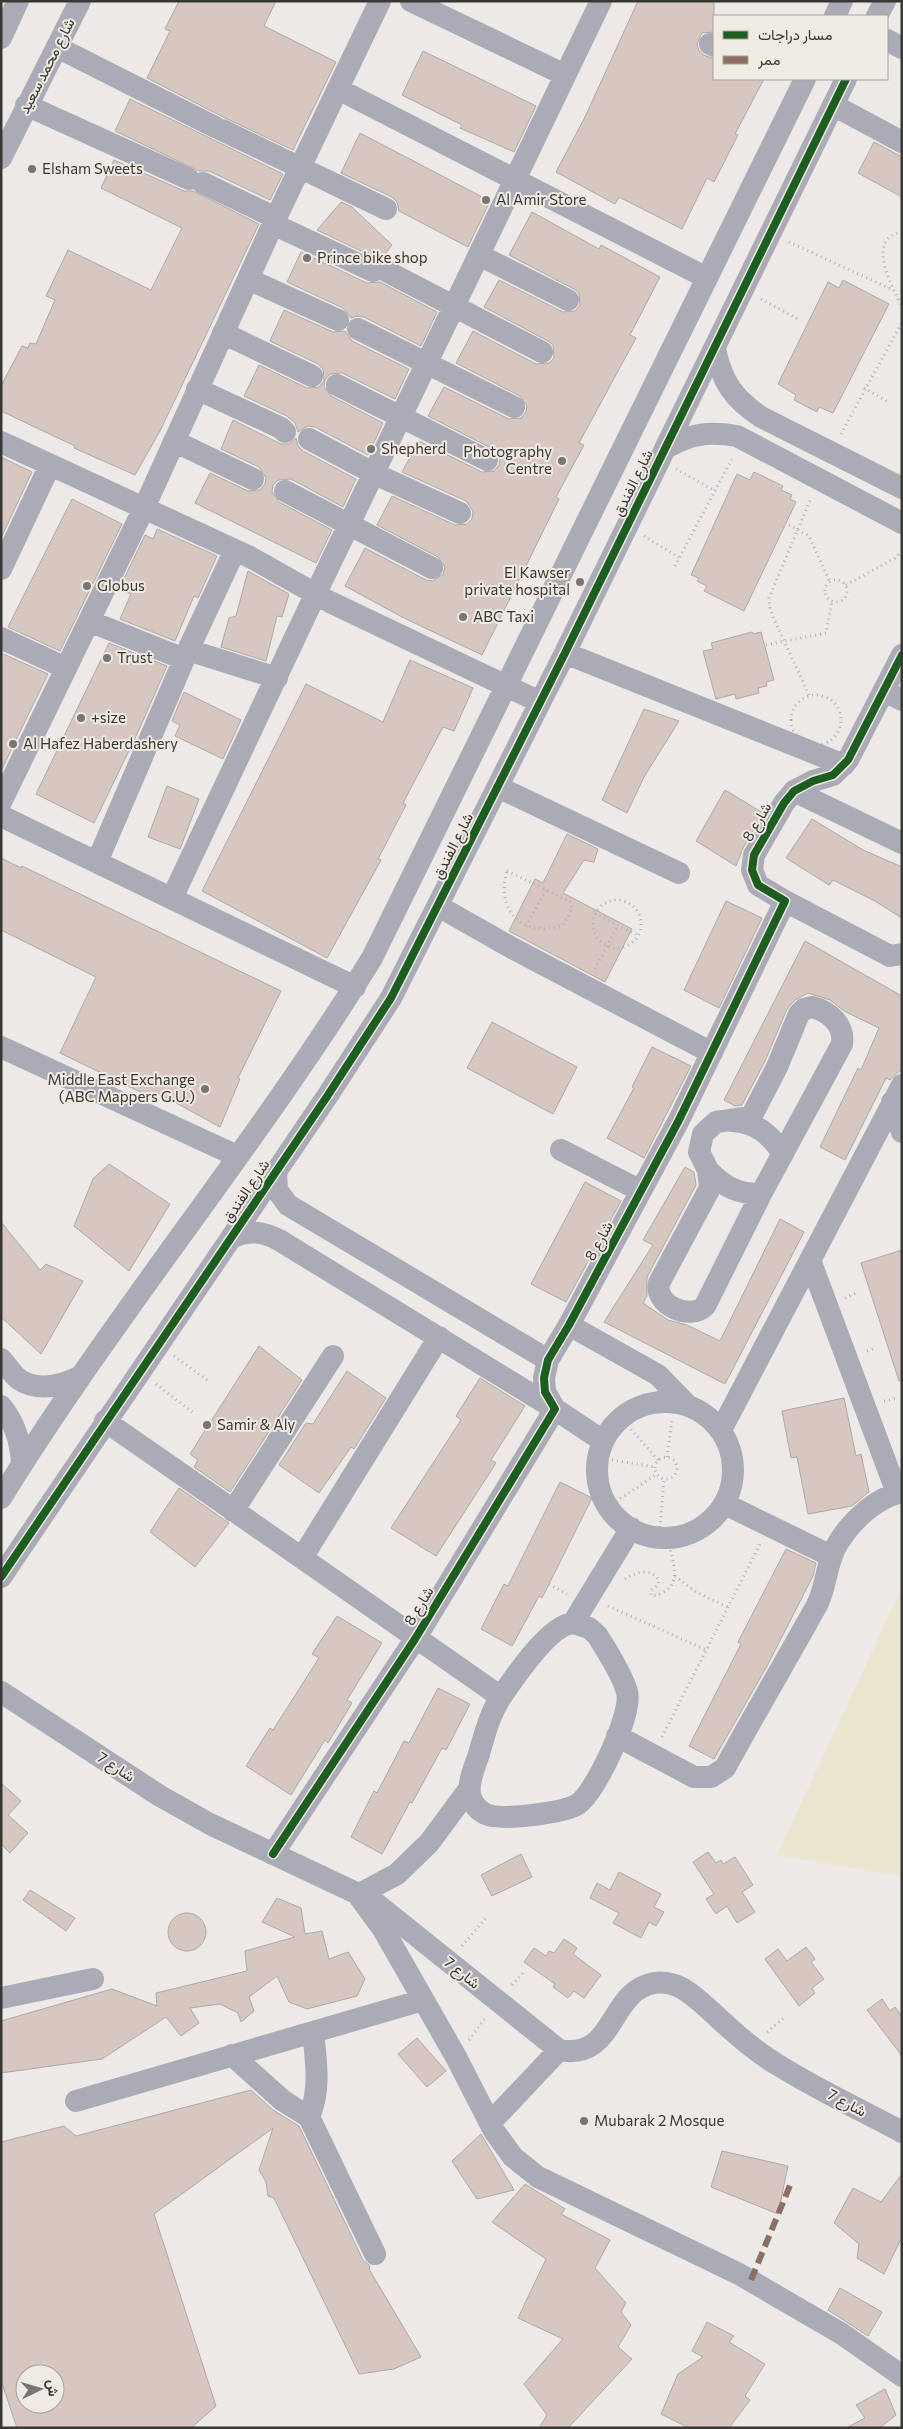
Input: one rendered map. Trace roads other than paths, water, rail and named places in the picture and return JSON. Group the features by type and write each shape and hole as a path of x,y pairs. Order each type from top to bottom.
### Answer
{"street":[{"name":"شارع محمد سعيد","path":"1,158 80,1"},
{"path":"1,802 144,508 248,278 380,1"},
{"path":"412,1 565,75"},
{"path":"172,898 316,593 375,474 601,1"},
{"path":"835,15 842,1"},
{"path":"878,15 885,1"},
{"path":"1,38 17,2"},
{"path":"888,41 902,48"},
{"path":"57,47 218,128 386,209"},
{"name":"شارع الفندق","path":"1,1577 105,1421 328,1095 391,998 565,653 846,80"},
{"name":"شارع الفندق","path":"1,1498 81,1376 297,1073 355,987 372,958 707,278 799,81"},
{"path":"338,89 707,278"},
{"path":"26,105 196,181 542,352"},
{"path":"833,105 902,142"},
{"path":"479,255 568,300"},
{"path":"248,278 338,320"},
{"path":"358,329 514,407"},
{"path":"223,333 312,376"},
{"path":"715,349 719,370 729,389 744,405 761,417 902,488"},
{"path":"337,385 487,460"},
{"path":"197,389 281,428 285,432"},
{"path":"663,454 682,439 700,433 718,432 743,439 902,523"},
{"path":"309,439 375,474 460,512"},
{"path":"174,441 254,479"},
{"path":"1,442 235,550 316,593 540,702"},
{"path":"1,569 50,465"},
{"path":"285,491 432,568"},
{"path":"97,862 186,654 235,550"},
{"path":"89,621 186,654 277,678"},
{"path":"1,638 66,668"},
{"path":"565,653 844,765"},
{"name":"شارع 8","path":"273,1854 415,1639 555,1408 546,1392 544,1378 548,1360 569,1325 679,1120 785,901 758,885 752,870 754,855 784,803 794,791 813,781 833,775 844,765 893,695 902,655"},
{"path":"498,787 679,873"},
{"path":"794,791 902,843"},
{"path":"1,816 355,987"},
{"path":"785,901 890,956 902,954"},
{"path":"438,906 512,948 712,1053"},
{"path":"708,1170 710,1188 659,1283 659,1294 664,1302 690,1313 701,1310 705,1306 761,1194 842,1044 843,1038 839,1024 835,1019 815,1008 804,1009 800,1014 777,1067 751,1117 716,1122 703,1134 700,1152 708,1170 718,1182 746,1194 761,1194"},
{"path":"1,1048 237,1156"},
{"path":"297,1073 328,1095"},
{"path":"897,1093 902,1132"},
{"path":"721,1430 897,1093"},
{"path":"679,1120 703,1134"},
{"path":"726,1121 743,1122 760,1128 774,1139 783,1154"},
{"path":"561,1150 641,1191"},
{"path":"276,1172 276,1190 288,1206 548,1360"},
{"path":"230,1238 242,1233 268,1234 555,1408 601,1449"},
{"path":"617,1736 694,1777 711,1777 725,1768 817,1603 831,1556 838,1543 873,1505 899,1492 810,1260"},
{"path":"569,1325 658,1375 674,1389 681,1404"},
{"path":"302,1558 439,1337"},
{"path":"233,1511 333,1356"},
{"path":"1,1359 19,1380 34,1386 50,1387 67,1383 81,1376"},
{"path":"666,1401 681,1404 706,1414 721,1430 732,1454 733,1479 724,1504 710,1522 690,1534 663,1538 644,1535 631,1528 624,1524 608,1507 599,1486 601,1449 614,1425 629,1412 646,1404 666,1401"},
{"path":"1,1406 14,1426 21,1445 22,1465"},
{"path":"105,1421 500,1697"},
{"path":"724,1504 831,1556"},
{"path":"573,1623 631,1528"},
{"path":"469,1790 476,1807 492,1816 565,1810 578,1804 589,1794 626,1716 627,1692 597,1635 589,1628 573,1623 561,1626 524,1665 500,1697 488,1720 469,1790 429,1844 404,1868 397,1874 358,1895 383,1930 456,2057 494,2131 513,2156 538,2177 739,2274 842,2334 902,2376"},
{"name":"شارع 7","path":"1,1692 160,1796 210,1824 358,1895 385,1910 559,2050 578,2051 591,2047 601,2039 630,1996 641,1987 655,1983 669,1983 682,1987 694,1996 734,2032 777,2065 902,2132"},
{"path":"1,1998 93,1979"},
{"path":"76,2101 423,2000"},
{"path":"309,2117 314,2106 317,2084 313,2032"},
{"path":"490,2123 559,2050"},
{"path":"232,2056 282,2100 309,2117 375,2254"}],"place":[{"name":"Elsham Sweets","path":"32,169"},
{"name":"Al Amir Store","path":"486,200"},
{"name":"Prince bike shop","path":"307,258"},
{"name":"Shepherd","path":"371,449"},
{"name":"Photography Centre","path":"562,461"},
{"name":"El Kawser private hospital","path":"580,582"},
{"name":"Globus","path":"87,586"},
{"name":"ABC Taxi","path":"463,617"},
{"name":"Trust","path":"107,658"},
{"name":"+size","path":"81,718"},
{"name":"Al Hafez Haberdashery","path":"13,744"},
{"name":"Middle East Exchange (ABC Mappers G.U.)","path":"205,1089"},
{"name":"Samir & Aly","path":"207,1425"},
{"name":"Mubarak 2 Mosque","path":"584,2121"}]}
